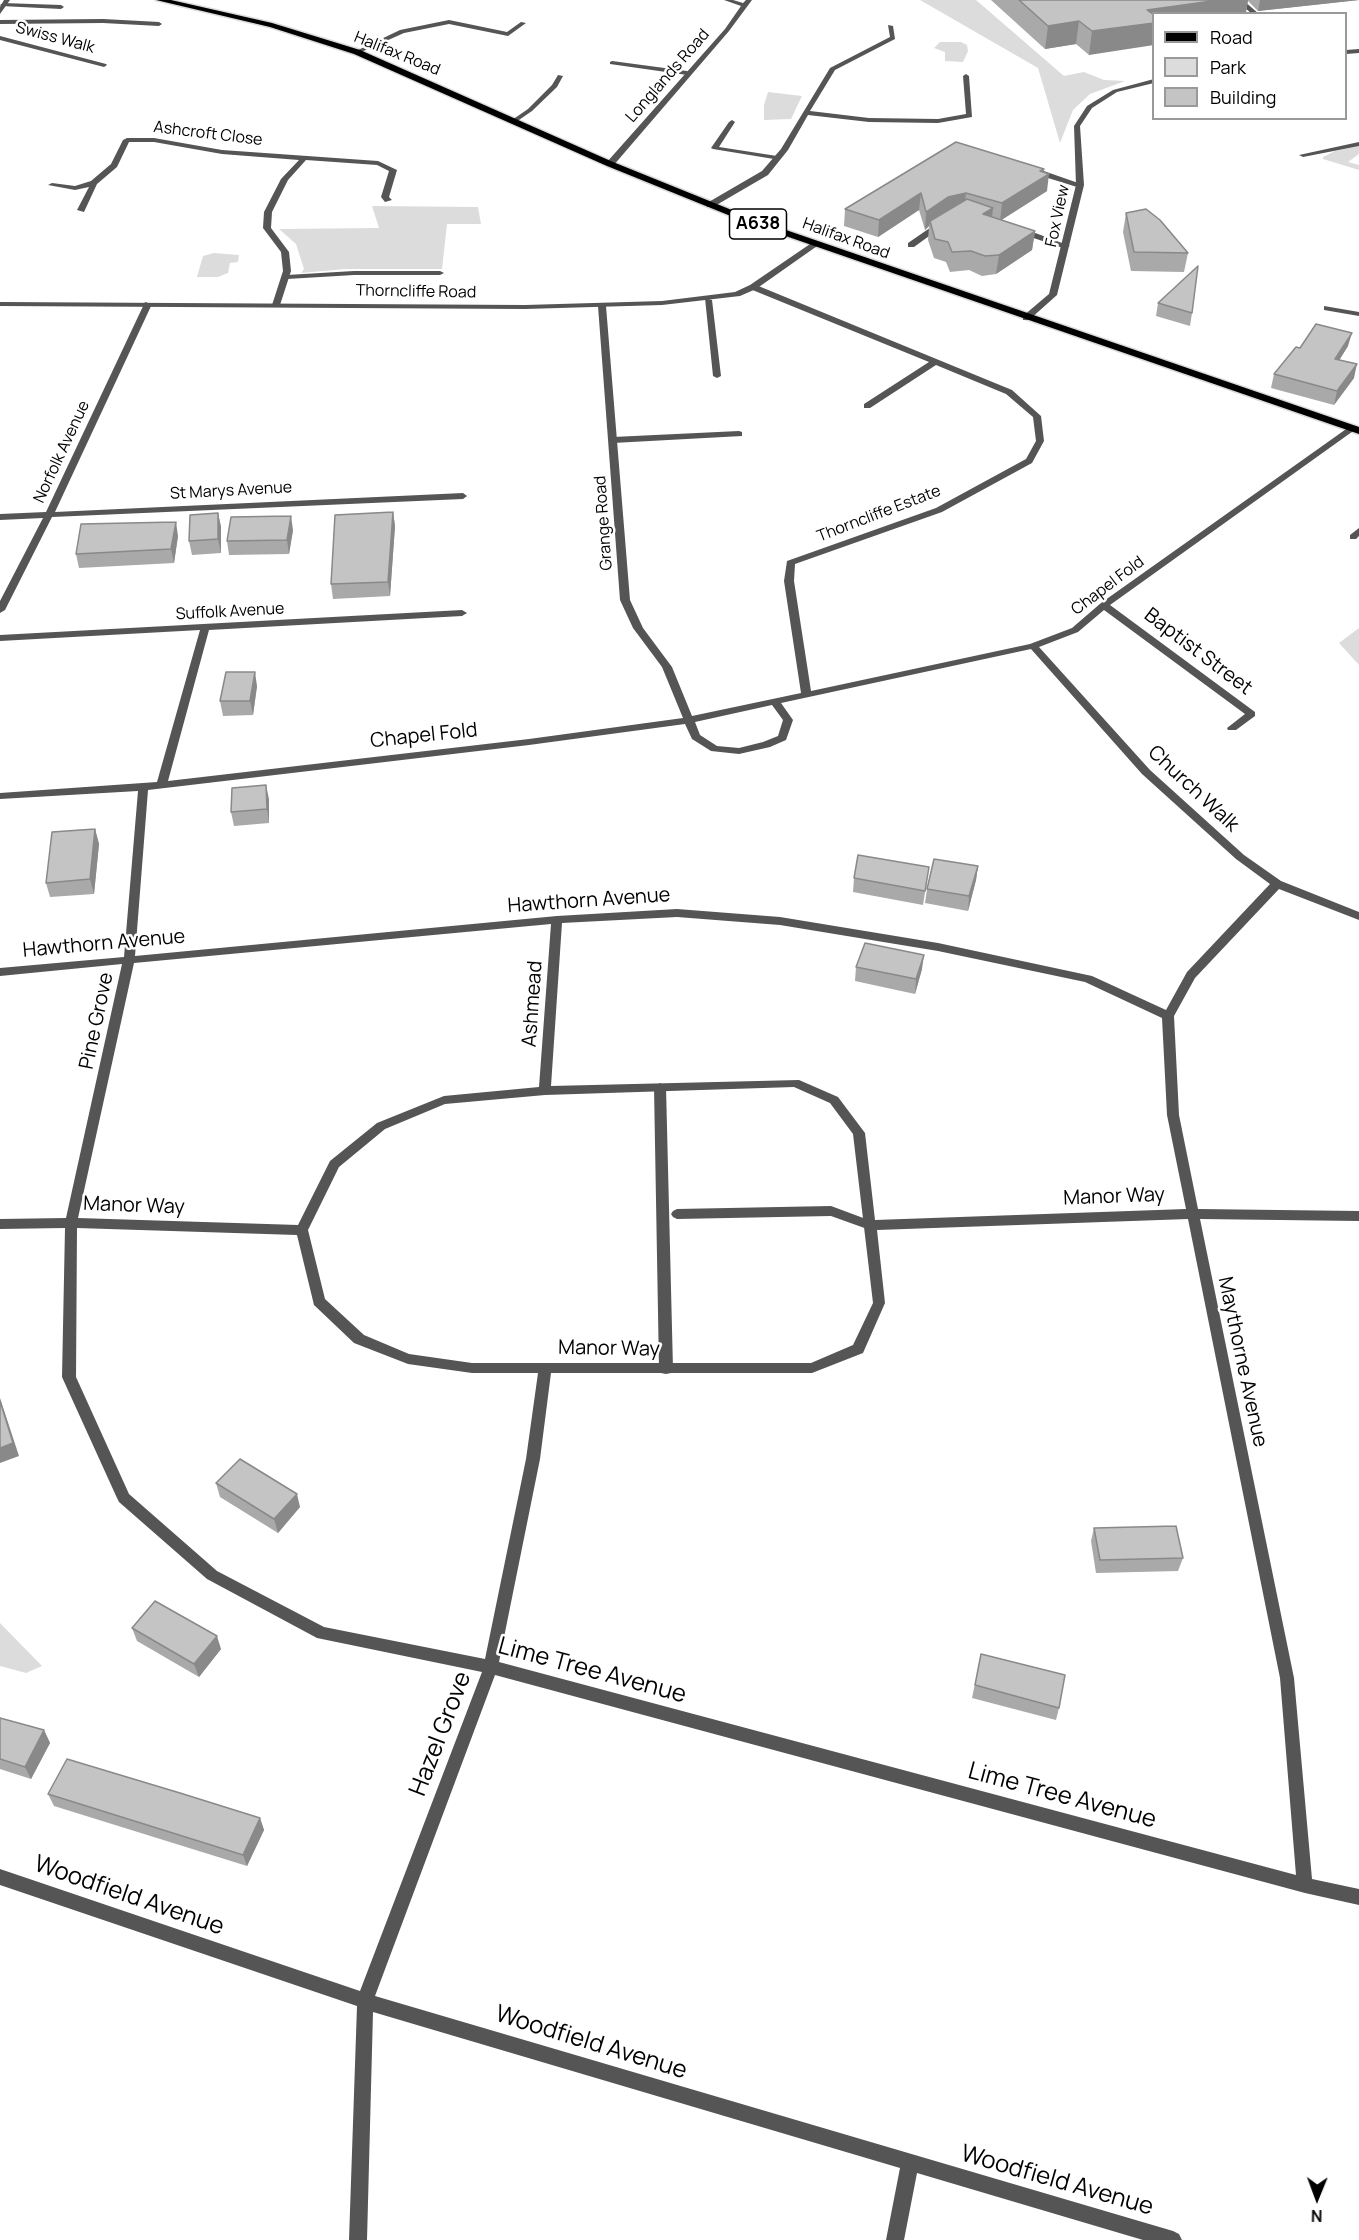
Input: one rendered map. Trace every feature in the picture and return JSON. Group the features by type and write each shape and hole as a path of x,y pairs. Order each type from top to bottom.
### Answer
{"main road":[{"name":"Halifax Road","path":"160,0 272,25 357,52 610,164 710,204 1026,318 1356,430"}],"street":[{"name":"Longlands Road","path":"728,0 748,3"},
{"path":"1239,0 1254,12"},
{"name":"Longlands Road","path":"610,164 748,3"},
{"path":"3,6 61,7"},
{"path":"0,22 103,21 159,24"},
{"path":"357,52 402,31 449,22 507,34 523,23"},
{"path":"710,204 765,173 806,113 832,69 893,38 890,26"},
{"name":"Swiss Walk","path":"0,38 104,65"},
{"path":"612,63 687,73"},
{"path":"806,113 881,120 938,121 970,116 966,75"},
{"path":"514,121 530,110 555,86 561,76"},
{"name":"Fox View","path":"1026,318 1053,295 1080,185 1077,126 1089,107 1115,91 1152,82"},
{"path":"732,122 715,148 777,158"},
{"name":"Ashcroft Close","path":"81,210 94,183 114,165 128,140 154,140 222,152 378,163 393,170 385,196 388,200"},
{"path":"1303,155 1359,144"},
{"path":"276,305 287,277 285,252 267,228 268,212 285,179 304,158"},
{"path":"1026,168 1080,185"},
{"path":"52,185 75,188 94,183"},
{"path":"911,245 951,218"},
{"path":"1006,226 1066,246"},
{"name":"Thorncliffe Road","path":"0,304 602,306 708,300 737,294 753,287 816,243"},
{"path":"287,277 354,273 440,273"},
{"name":"Thorncliffe Estate","path":"753,287 1009,392 1037,416 1040,441 1029,461 939,510 790,563 789,581 806,693"},
{"path":"708,300 717,376"},
{"name":"Norfolk Avenue","path":"0,610 49,514 148,304"},
{"name":"Grange Road","path":"602,306 625,600 638,628 667,667 689,720"},
{"path":"1327,308 1359,314"},
{"path":"867,406 935,362"},
{"name":"Chapel Fold","path":"0,796 142,787 529,742 689,720 1033,646 1076,630 1104,605 1356,430"},
{"path":"613,440 739,434"},
{"name":"St Marys Avenue","path":"0,517 463,496"},
{"name":"Baptist Street","path":"1104,605 1251,714 1232,728"},
{"name":"Suffolk Avenue","path":"0,638 462,613"},
{"path":"162,784 205,628"},
{"name":"Church Walk","path":"1033,646 1146,772 1240,857 1277,884 1359,916"},
{"path":"689,720 696,737 715,749 739,750 766,745 782,738 788,720 775,702"},
{"name":"Pine Grove","path":"71,1223 129,960 142,787"},
{"path":"1168,1016 1191,975 1277,884"},
{"name":"Hawthorn Avenue","path":"0,972 557,920 677,913 780,921 938,947 1088,979 1168,1016"},
{"name":"Ashmead","path":"545,1091 557,920"},
{"name":"Maythorne Avenue","path":"1168,1016 1173,1115 1191,1214 1287,1677 1305,1885"},
{"name":"Manor Way","path":"795,1083 834,1100 859,1133 879,1303 858,1349 812,1368 472,1368 408,1359 359,1339 319,1301 302,1230 334,1164 381,1126 444,1101 545,1091 660,1086 795,1083"},
{"path":"660,1086 666,1369"},
{"path":"676,1214 831,1210 870,1225"},
{"name":"Manor Way","path":"870,1225 1191,1214 1359,1216"},
{"name":"Manor Way","path":"0,1224 71,1223 302,1230"},
{"name":"Lime Tree Avenue","path":"71,1223 69,1377 124,1498 212,1575 322,1633 491,1667 1305,1885 1359,1897"},
{"name":"Hazel Grove","path":"357,2240 365,2001 491,1667 532,1459 544,1368"},
{"name":"Woodfield Avenue","path":"0,1877 365,2001 1173,2240"},
{"path":"895,2240 910,2163"}],"green space":[{"path":"920,0 976,0 1064,76 1084,72 1104,80 1125,81 1090,94 1073,110 1060,143 1038,68"},
{"path":"940,42 961,42 967,45 968,51 963,62 945,61 945,52 934,48"},
{"path":"768,92 802,96 791,119 764,120 764,105"},
{"path":"1359,146 1359,154 1348,162 1359,165 1359,170 1323,159 1335,151"},
{"path":"372,206 478,207 481,224 447,224 442,269 345,269 301,273 304,269 296,244 279,229 379,228"},
{"path":"214,253 239,255 238,262 230,263 228,273 218,277 197,277 203,256"},
{"path":"1359,628 1359,665 1339,643"},
{"path":"0,1623 42,1666 26,1673 0,1666"}],"building":[{"path":"1019,0 1219,0 1147,10 1152,14 1152,23 1092,31 1079,21 1048,26"},
{"path":"956,142 1044,169 1040,171 1049,174 1002,203 966,193 948,197 926,212 921,193 879,220 845,209"},
{"path":"967,199 993,208 983,214 1035,231 999,255 985,256 971,251 952,252 948,242 935,239 930,221"},
{"path":"1146,209 1160,220 1188,253 1134,252 1126,213"},
{"path":"1198,266 1192,313 1158,303"},
{"path":"1316,324 1352,333 1335,359 1357,364 1337,391 1274,374 1296,347 1300,348"},
{"path":"393,512 388,582 331,584 335,515"},
{"path":"218,513 218,539 189,541 190,515"},
{"path":"291,516 287,540 227,541 231,517"},
{"path":"176,522 171,549 76,554 81,524"},
{"path":"226,672 255,672 250,701 220,701"},
{"path":"266,785 267,809 231,812 232,788"},
{"path":"95,829 90,879 46,883 52,832"},
{"path":"858,855 929,867 925,891 854,878"},
{"path":"934,859 978,866 969,896 927,889"},
{"path":"865,943 924,955 916,979 856,967"},
{"path":"0,1401 13,1443 0,1448"},
{"path":"240,1459 297,1494 274,1519 216,1483"},
{"path":"1176,1526 1183,1558 1100,1560 1094,1528"},
{"path":"155,1601 217,1636 194,1664 132,1628"},
{"path":"981,1654 1065,1675 1059,1708 975,1685"},
{"path":"0,1718 44,1730 25,1767 0,1759"},
{"path":"67,1759 260,1818 243,1855 48,1794"}]}
